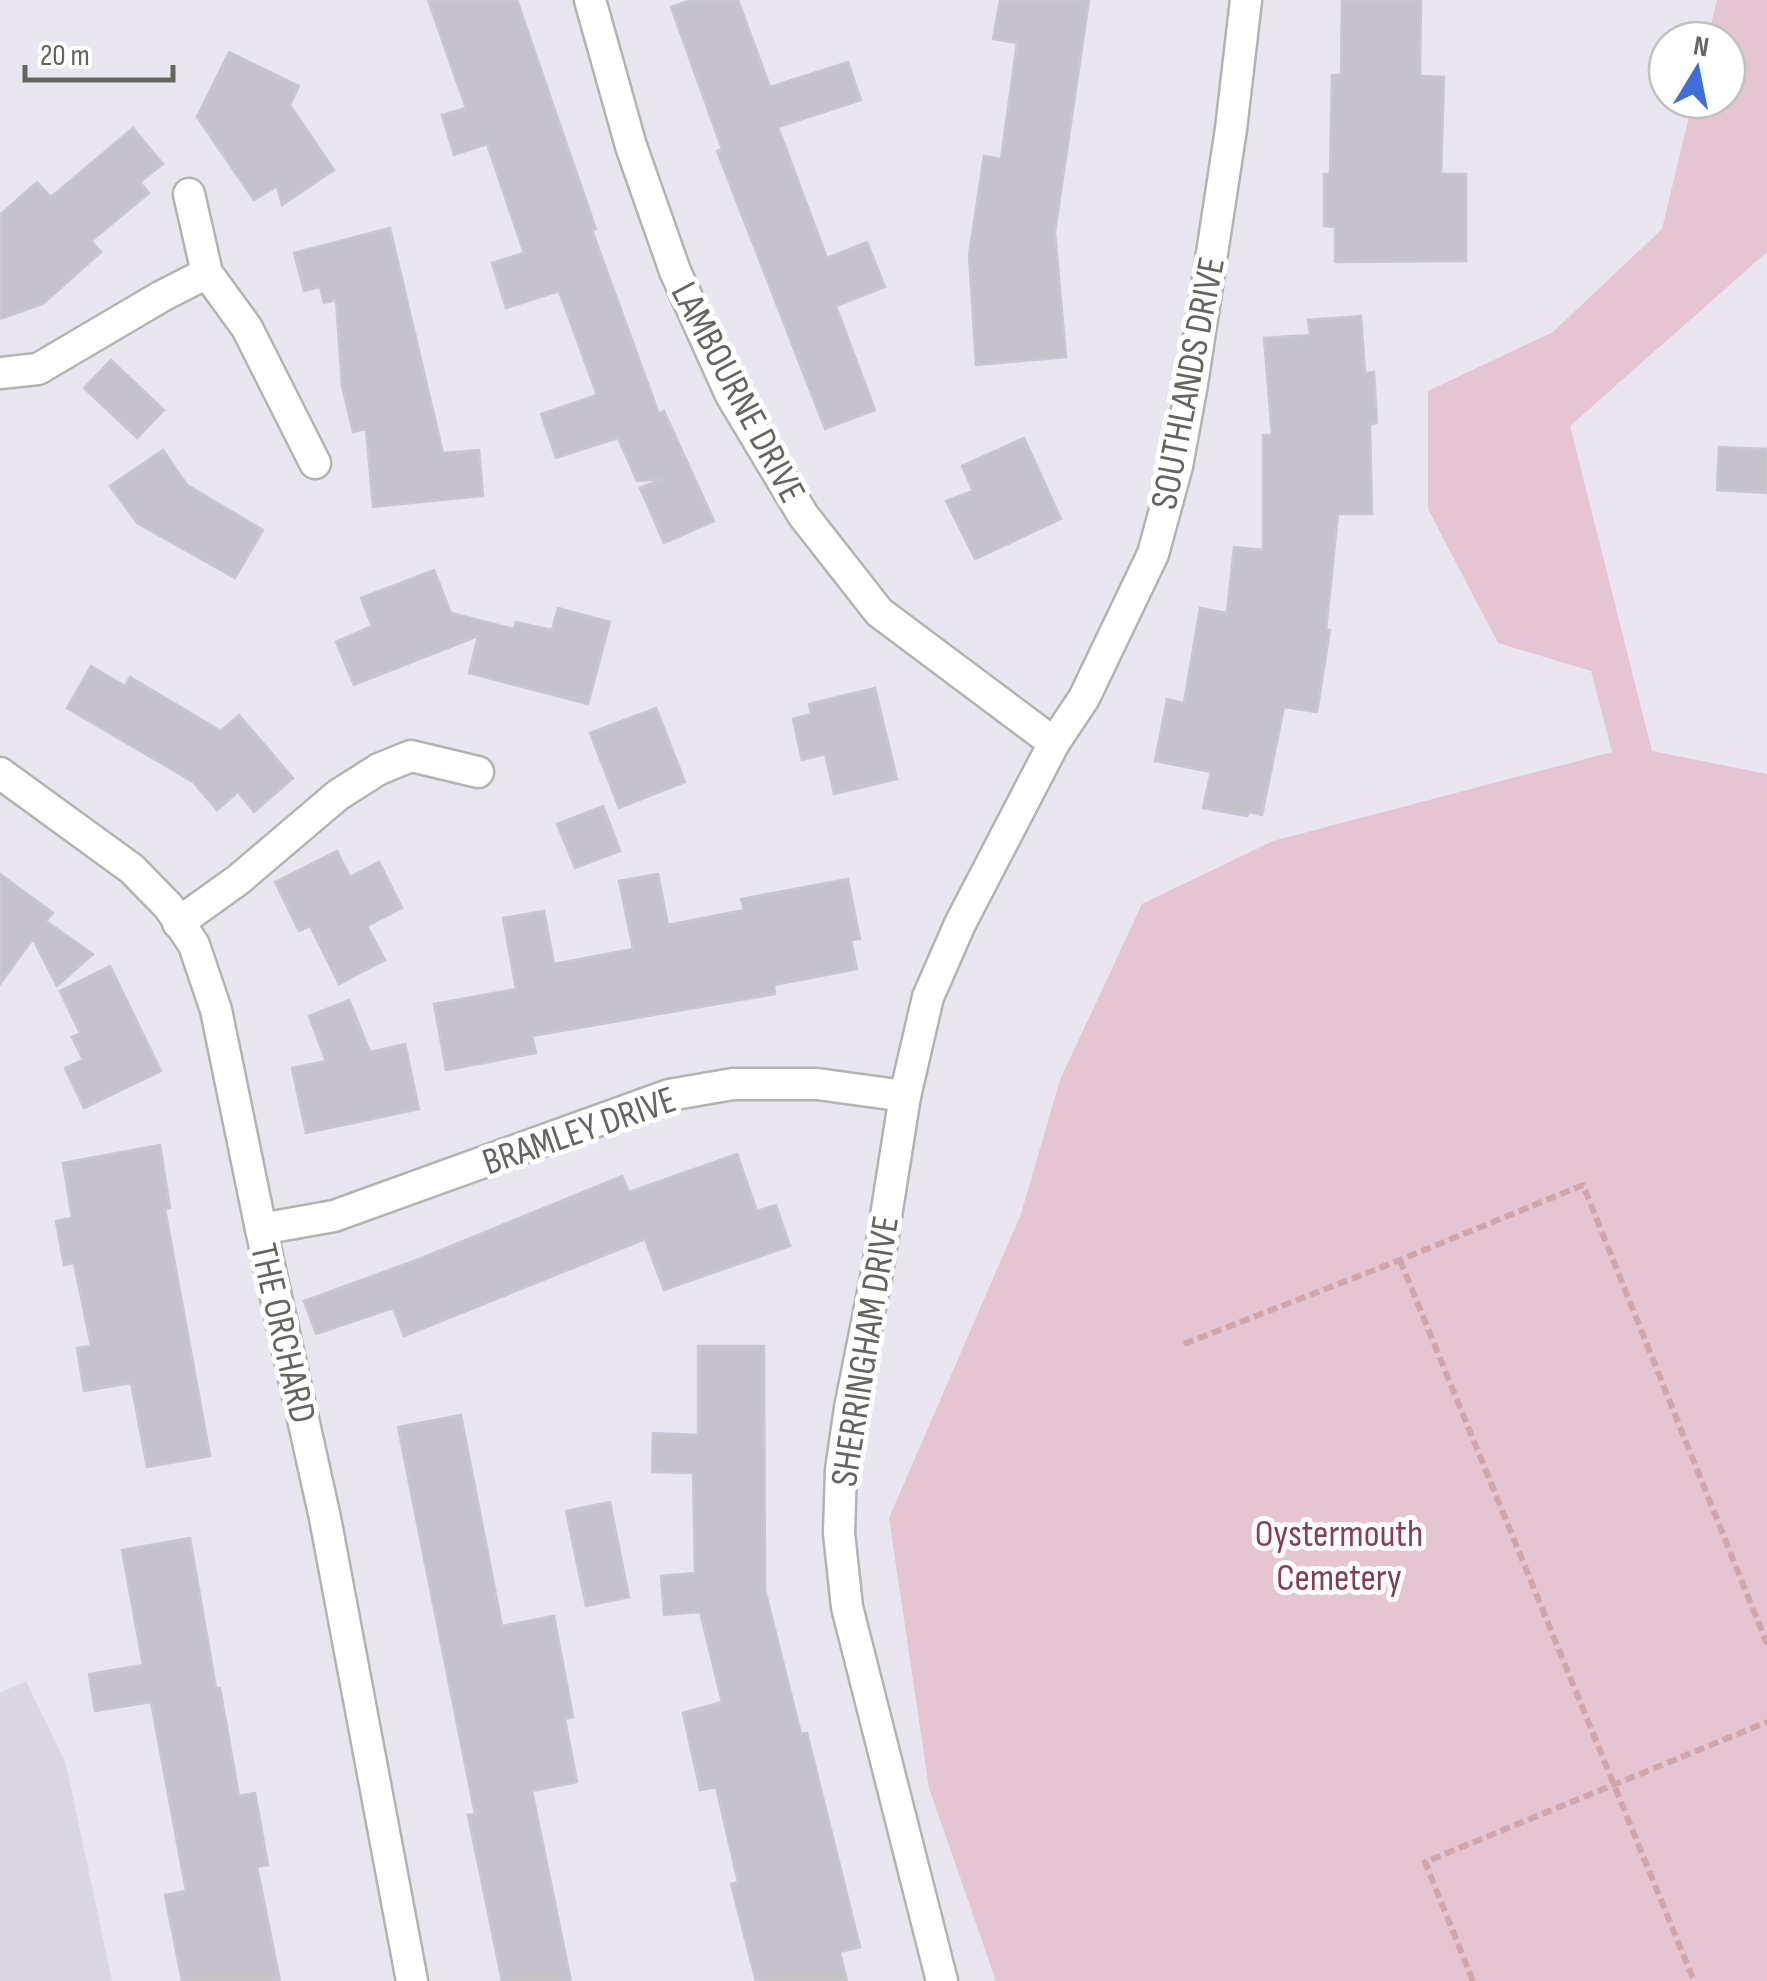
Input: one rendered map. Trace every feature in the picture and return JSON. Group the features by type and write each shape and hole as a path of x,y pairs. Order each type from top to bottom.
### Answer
{"street":[{"name":"LAMBOURNE DRIVE","path":"590,0 631,146 674,271 731,395 803,515 879,612 1054,743"},
{"name":"SOUTHLANDS DRIVE","path":"1054,743 1084,698 1152,554 1177,466 1231,129 1246,0"},
{"path":"189,194 207,274 247,328 316,463"},
{"path":"0,372 38,369 207,274"},
{"name":"SHERRINGHAM DRIVE","path":"942,1981 847,1607 839,1534 841,1470 904,1096 928,997 960,924 1054,743"},
{"path":"178,922 238,880 338,795 379,769 411,756 478,772"},
{"name":"THE ORCHARD","path":"0,773 132,868 169,907 194,945 216,1010 325,1518 412,1981"},
{"name":"BRAMLEY DRIVE","path":"261,1229 334,1216 669,1095 732,1084 817,1084 904,1096"}],"path":[{"path":"1184,1344 1583,1185 1767,1644"},
{"path":"1400,1260 1694,1981"},
{"path":"1474,1981 1424,1862 1767,1722"}],"shaded area":[{"path":"26,1681 66,1764 112,1981 0,1981 0,1693"}],"green space":[{"name":"Oystermouth Cemetery","path":"1717,0 1767,0 1767,252 1570,426 1652,751 1767,774 1767,1981 996,1981 929,1788 889,1518 1021,1214 1060,1080 1142,904 1273,841 1612,752 1591,671 1498,643 1428,509 1428,391 1553,332 1662,229 1688,120 1747,120 1747,20 1712,20"}],"building":[{"path":"428,0 517,0 596,229 592,230 659,414 664,411 714,521 664,543 640,488 662,479 637,481 618,438 556,458 541,414 597,395 559,291 506,308 492,263 524,253 487,144 454,155 442,115 466,108"},
{"path":"692,0 738,0 770,87 848,62 861,100 778,127 827,258 867,242 885,287 836,306 875,410 825,429 717,151 722,149 671,7"},
{"path":"1000,0 1089,0 1055,232 1066,357 976,365 969,255 984,156 1001,159 1017,43 993,39"},
{"path":"1342,0 1421,0 1420,76 1444,77 1441,174 1466,174 1466,261 1335,262 1335,227 1324,226 1324,174 1330,174 1332,75 1341,75"},
{"path":"229,52 299,86 290,105 334,170 282,205 277,186 254,200 197,117"},
{"path":"133,128 163,164 140,182 149,193 91,241 101,252 43,304 0,319 0,215 37,182 51,197"},
{"path":"390,228 443,453 479,450 483,496 373,507 366,429 353,432 342,386 336,300 324,303 320,287 304,291 294,253"},
{"path":"1361,316 1365,373 1374,372 1377,423 1370,424 1372,514 1338,514 1326,630 1330,630 1317,712 1284,707 1262,815 1203,808 1211,772 1155,761 1167,699 1184,703 1200,608 1227,613 1234,547 1263,550 1263,435 1272,435 1264,338 1310,335 1308,320"},
{"path":"111,360 164,410 137,438 84,388"},
{"path":"1024,438 1061,519 975,559 946,501 973,491 962,466"},
{"path":"1719,447 1767,449 1767,493 1717,490"},
{"path":"163,450 187,485 263,530 235,578 137,523 110,486"},
{"path":"434,570 451,613 514,629 516,622 552,630 558,608 610,622 588,704 469,673 478,636 354,685 336,642 372,626 361,598"},
{"path":"91,666 125,686 130,677 221,731 239,715 293,778 254,812 238,792 217,810 193,782 67,708"},
{"path":"875,688 897,779 834,794 825,754 802,760 793,719 811,714 809,704"},
{"path":"656,708 685,782 619,808 590,733"},
{"path":"603,806 620,851 575,868 557,824"},
{"path":"337,851 350,877 379,862 402,908 367,926 385,960 339,984 310,926 299,931 275,882"},
{"path":"0,874 53,913 46,921 93,954 57,986 33,939 0,984"},
{"path":"658,874 668,925 744,910 741,899 848,879 860,939 851,940 857,969 774,985 775,994 532,1036 536,1053 446,1070 434,1004 516,989 503,918 544,911 554,964 633,949 619,881"},
{"path":"110,966 161,1071 84,1108 65,1068 83,1060 72,1037 80,1033 60,991"},
{"path":"349,1000 370,1052 405,1044 419,1109 306,1133 292,1068 326,1061 309,1016"},
{"path":"160,1145 170,1208 165,1209 210,1456 147,1467 131,1383 84,1391 77,1348 91,1346 74,1263 64,1265 56,1221 72,1218 63,1163"},
{"path":"737,1154 757,1211 776,1205 790,1246 664,1290 645,1239 404,1336 393,1308 316,1334 304,1301 622,1176 629,1192"},
{"path":"698,1346 764,1346 765,1590 801,1734 807,1733 860,1947 840,1952 847,1981 756,1981 731,1884 738,1882 716,1787 700,1790 683,1713 722,1702 700,1612 664,1615 661,1576 695,1573 693,1473 652,1472 653,1433 698,1435"},
{"path":"461,1415 502,1626 554,1616 573,1717 565,1719 577,1782 532,1791 571,1981 502,1981 468,1815 475,1814 398,1427"},
{"path":"610,1502 629,1597 586,1606 566,1511"},
{"path":"190,1538 239,1796 255,1793 268,1865 257,1867 280,1981 182,1981 165,1895 186,1891 151,1702 95,1711 89,1674 143,1665 122,1550"}]}
